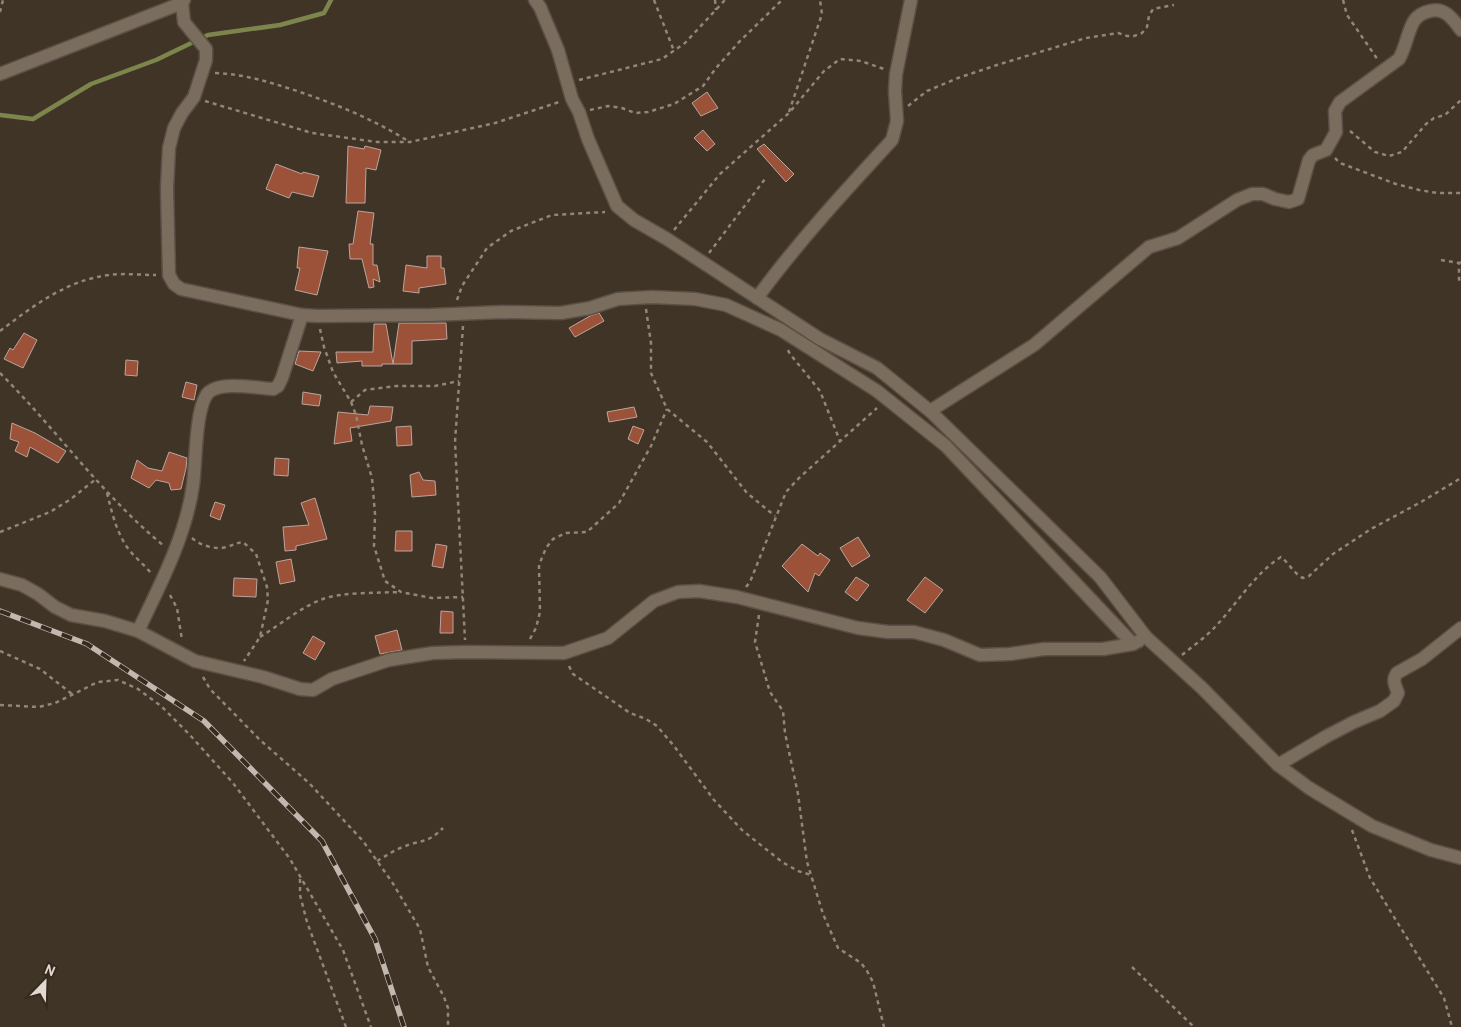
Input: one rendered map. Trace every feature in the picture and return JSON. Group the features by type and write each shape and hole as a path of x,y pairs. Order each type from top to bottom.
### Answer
{"street":[{"path":"535,0 540,7 558,50 572,99 617,206 634,220 667,239 820,339 877,368 930,411 1100,577 1146,637 1202,688 1278,765 1344,810 1372,826 1431,850 1461,858"},
{"path":"757,298 784,260 892,140 897,121 896,74 911,0"},
{"path":"0,74 183,2 184,22 206,49 206,60 194,97 182,112 174,128 169,148 167,188 170,275 174,284 181,289 302,315 317,316 502,312 561,313 590,308 618,299 644,298 695,299 726,305 787,334 887,399 946,446 1132,644"},
{"path":"930,411 1034,345 1149,247 1178,238 1231,204 1252,194 1263,194 1289,202 1295,201 1300,195 1308,160 1313,155 1326,150 1336,132 1335,111 1340,102 1400,59 1414,21 1424,12 1438,9 1448,14 1461,30"},
{"path":"138,631 161,583 187,513 193,485 199,418 204,398 210,390 222,386 273,389 278,386 302,315"},
{"path":"0,579 22,585 38,594 54,607 71,615 105,621 138,631 195,661 238,670 300,689 314,690 332,679 389,660 433,653 564,653 608,638 654,601 678,592 699,591 737,598 858,628 888,632 914,632 944,640 980,655 1010,654 1044,649 1103,648 1132,644 1146,637"},
{"path":"1278,765 1334,732 1380,711 1394,701 1398,693 1394,676 1422,659 1461,628"}],"path":[{"path":"0,12 3,0"},
{"path":"654,0 674,51"},
{"path":"716,0 716,11"},
{"path":"568,83 662,59 685,42 725,0"},
{"path":"579,112 608,106 622,108 635,113 648,112 674,104 703,86 739,42 782,0"},
{"path":"789,113 822,14 820,0"},
{"path":"1342,0 1347,14 1384,70"},
{"path":"897,121 908,106 927,91 958,78 1086,38 1118,34 1134,36 1142,33 1147,27 1149,16 1153,10 1174,5"},
{"path":"667,239 720,174 789,113 824,71 840,59 861,61 896,74"},
{"path":"203,73 240,74 258,78 331,102 391,130 410,142"},
{"path":"194,97 312,132 377,142 410,142 495,123 572,99"},
{"path":"1334,119 1376,152 1389,156 1402,152 1426,124 1434,118 1445,115 1461,100"},
{"path":"1326,150 1340,163 1396,184 1438,193 1461,192"},
{"path":"702,262 765,179"},
{"path":"466,652 456,442 460,381 459,313 462,286 488,248 511,232 552,215 625,212"},
{"path":"1441,260 1460,263 1459,279 1461,283"},
{"path":"0,331 52,293 85,280 110,274 170,275"},
{"path":"644,298 651,344 651,373 667,409 707,442 747,493 775,516"},
{"path":"317,316 324,347 333,372 351,402 356,415 362,445 372,478 375,514 374,546 385,581 401,592"},
{"path":"787,334 786,346 790,354 820,391 840,441"},
{"path":"0,373 26,398 107,493 173,554"},
{"path":"351,402 365,390 396,386 435,386 460,381"},
{"path":"737,598 750,582 786,492 887,399"},
{"path":"519,652 529,641 536,628 540,612 539,566 546,548 553,538 566,534 587,532 619,503 650,446 667,409"},
{"path":"1174,662 1214,628 1272,562 1281,557 1289,562 1298,576 1303,578 1309,576 1333,554 1371,529 1461,478"},
{"path":"0,532 50,512 71,499 96,479"},
{"path":"107,493 113,516 122,537 130,550 161,583 177,608 182,639 186,650 195,661 210,689 260,740 309,783 363,842 392,882 420,930 428,967 448,1008 448,1027"},
{"path":"189,535 197,542 218,548 243,542 256,554 267,587 268,600 260,637 238,670"},
{"path":"260,637 302,609 324,598 352,594 401,592 432,598 463,597"},
{"path":"762,604 755,642 770,692 783,711 785,733 798,794 807,862 823,914 838,948 861,963 873,982 884,1027"},
{"path":"0,650 40,670 72,694"},
{"path":"564,653 573,674 630,713 646,719 656,726 714,800 742,830 782,862 798,872 811,875"},
{"path":"0,705 39,707 55,702 98,682 118,680 138,689 161,706 233,783 290,859 342,950 371,1027"},
{"path":"1344,810 1370,878 1444,998 1452,1027"},
{"path":"378,861 403,846 421,843 433,838 443,828"},
{"path":"301,878 300,895 307,922 346,1027"},
{"path":"1132,967 1194,1027"}],"building":[{"path":"707,92 718,108 701,116 692,103"},
{"path":"703,130 715,144 707,151 694,138"},
{"path":"764,144 794,174 786,182 757,149"},
{"path":"348,146 364,149 365,146 381,150 376,170 366,168 365,203 346,203"},
{"path":"276,164 302,174 303,172 319,176 313,197 292,192 289,198 266,189"},
{"path":"358,211 374,213 370,244 373,244 373,265 377,265 380,282 373,279 374,287 369,288 362,259 350,259 349,244 353,244"},
{"path":"299,247 328,251 317,295 295,290 300,268 297,268"},
{"path":"427,256 441,256 441,268 444,268 446,284 419,288 419,293 403,291 406,265 427,268"},
{"path":"599,313 604,321 575,337 569,328"},
{"path":"399,323 446,323 447,339 412,341 412,364 393,364"},
{"path":"374,324 386,324 393,364 362,366 362,361 337,363 336,352 373,352"},
{"path":"24,333 37,340 23,368 4,359 10,348 13,350"},
{"path":"299,351 321,352 313,371 295,364"},
{"path":"126,360 138,361 137,376 125,375"},
{"path":"186,382 197,385 194,400 182,397"},
{"path":"303,392 321,395 319,406 302,404"},
{"path":"370,406 393,407 391,421 350,428 352,441 334,444 338,412 368,415"},
{"path":"634,407 637,417 609,422 607,412"},
{"path":"12,423 35,433 66,451 58,463 30,447 27,457 15,451 19,442 10,439"},
{"path":"411,426 412,445 397,446 396,427"},
{"path":"633,426 644,430 638,444 628,439"},
{"path":"169,452 187,458 181,489 171,490 169,483 156,480 149,488 131,478 137,460 148,468 162,471"},
{"path":"275,458 289,459 288,476 274,475"},
{"path":"419,472 423,480 435,481 436,495 412,497 410,475"},
{"path":"315,498 327,539 296,546 296,550 285,551 283,527 309,525 301,503"},
{"path":"215,502 225,505 220,520 210,516"},
{"path":"396,531 412,531 412,551 395,551"},
{"path":"858,537 870,556 852,567 840,548"},
{"path":"436,544 447,546 443,568 432,566"},
{"path":"802,544 818,556 820,553 830,560 819,576 815,573 808,592 782,566"},
{"path":"291,559 295,581 280,584 276,562"},
{"path":"856,577 869,585 857,601 845,592"},
{"path":"925,577 943,590 925,613 907,600"},
{"path":"234,578 257,579 256,597 233,596"},
{"path":"441,611 453,612 453,633 440,633"},
{"path":"397,630 402,650 380,654 375,636"},
{"path":"313,636 325,643 315,660 303,653"}],"waterway":[{"path":"0,115 33,119 91,84 156,60 208,35 280,25 324,13 331,0"}],"railway":[{"path":"0,611 87,644 204,721 322,841 375,939 404,1027"}]}
